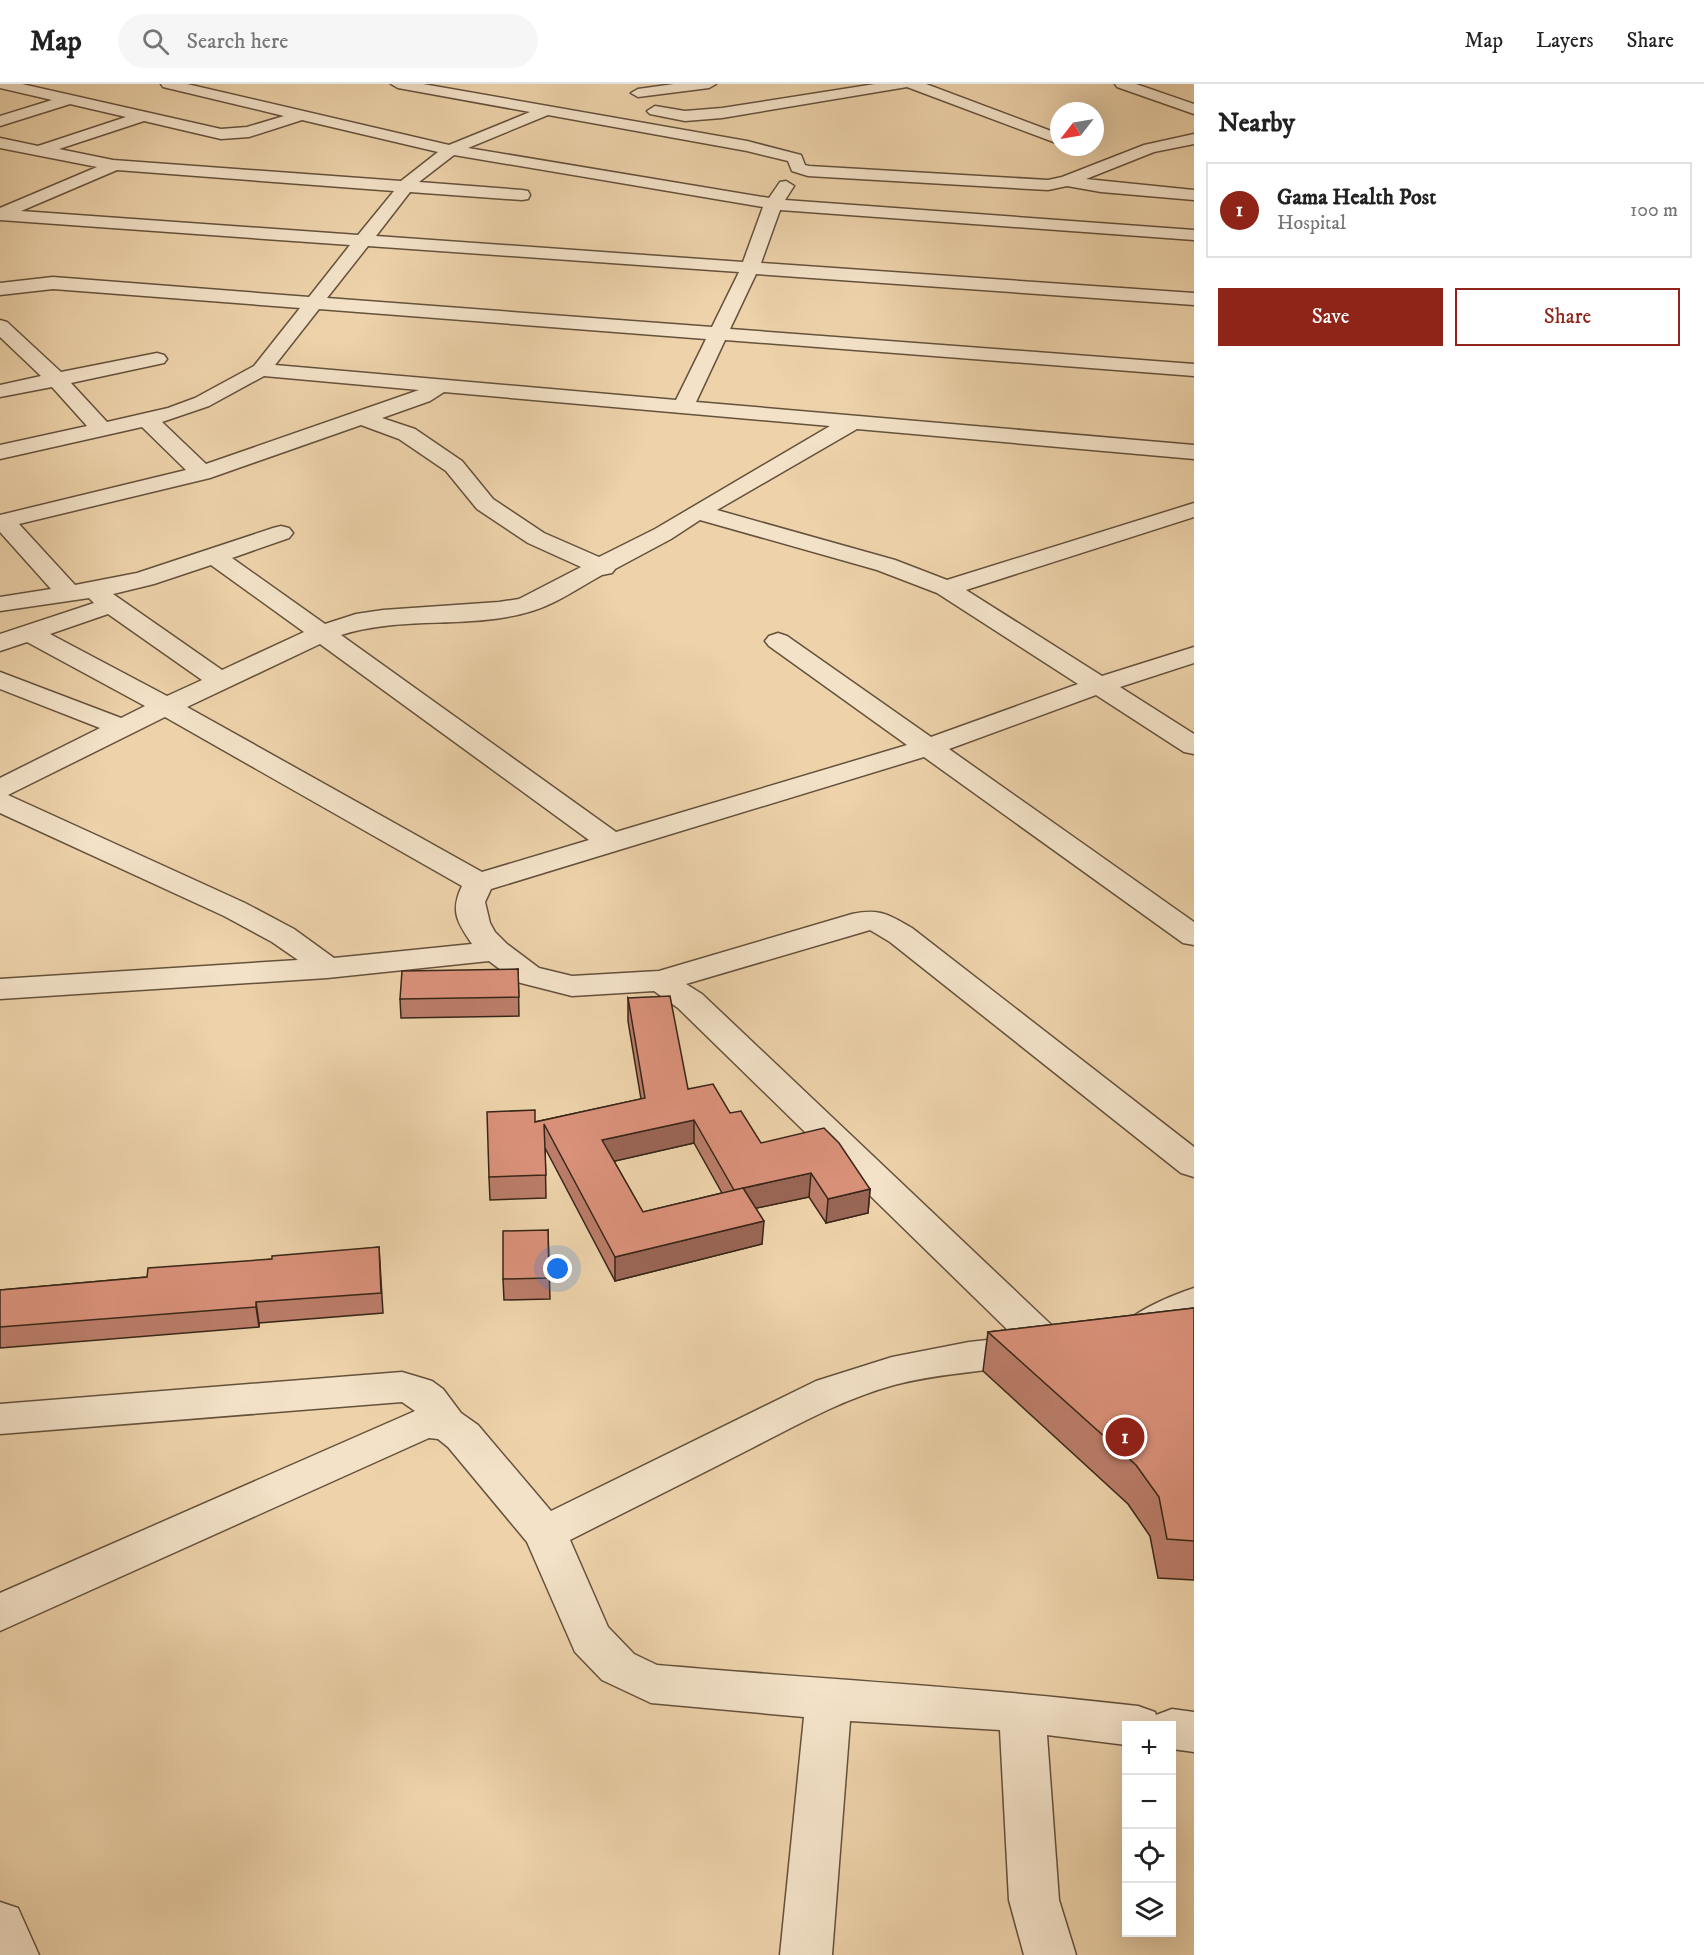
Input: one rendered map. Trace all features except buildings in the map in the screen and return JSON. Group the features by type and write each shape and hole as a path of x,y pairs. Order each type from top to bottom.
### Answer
{"street":[{"path":"3,84 221,134 249,132 305,114"},
{"path":"168,84 305,114 451,150 773,204 1194,235"},
{"path":"398,84 786,155 795,158 798,168"},
{"path":"636,93 663,84"},
{"path":"636,93 709,84"},
{"path":"636,93 672,115 695,116 903,84"},
{"path":"912,84 1050,136"},
{"path":"1122,84 1194,109"},
{"path":"1143,91 1173,86"},
{"path":"10,161 145,115 260,87"},
{"path":"0,121 69,100"},
{"path":"0,452 174,413 202,402 261,370 407,186 451,150 550,113 597,104"},
{"path":"176,142 207,130"},
{"path":"798,168 1042,185 1067,181 1150,148 1194,139"},
{"path":"0,143 114,165 522,195"},
{"path":"0,214 155,149"},
{"path":"1104,155 1117,160"},
{"path":"683,407 750,268 773,204 798,168"},
{"path":"1067,181 1101,187 1194,195"},
{"path":"0,214 1194,299"},
{"path":"0,289 53,283 1194,370"},
{"path":"0,326 57,380 102,429"},
{"path":"0,391 157,359"},
{"path":"261,370 1194,452"},
{"path":"68,593 1,522 202,473 423,397 441,385"},
{"path":"360,418 407,434 454,466 485,504 536,538 603,568"},
{"path":"146,419 202,473"},
{"path":"0,789 166,706 323,633 356,622 383,618 499,610 526,605 603,568 853,422"},
{"path":"946,588 1194,510"},
{"path":"697,512 886,565 946,588 1194,746"},
{"path":"0,643 28,633 145,579 281,533"},
{"path":"214,556 612,843"},
{"path":"0,604 68,593 103,597 221,681"},
{"path":"28,633 166,706 479,883 929,747 1097,686 1194,655"},
{"path":"778,640 1194,936"},
{"path":"0,680 123,728"},
{"path":"0,802 169,878 260,922 305,949 327,968"},
{"path":"479,883 470,902 474,922 495,951 528,975 572,986 661,981 864,921 876,920 901,935 1194,1166"},
{"path":"0,989 327,968 495,951"},
{"path":"661,981 690,1001 1077,1343"},
{"path":"545,1533 830,1391 892,1371 969,1356 1126,1336 1194,1302"},
{"path":"0,1419 402,1387 414,1389 428,1397 447,1424 463,1436 545,1533 591,1640 618,1667 651,1684 829,1700 1022,1712 1122,1723"},
{"path":"0,1613 425,1423 447,1424"},
{"path":"806,1955 829,1700"},
{"path":"1022,1712 1034,1900 1050,1955"},
{"path":"1176,1730 1194,1732"},
{"path":"0,1925 13,1955"}],"place":[{"name":"Gama Health Post","path":"1125,1437"}]}
